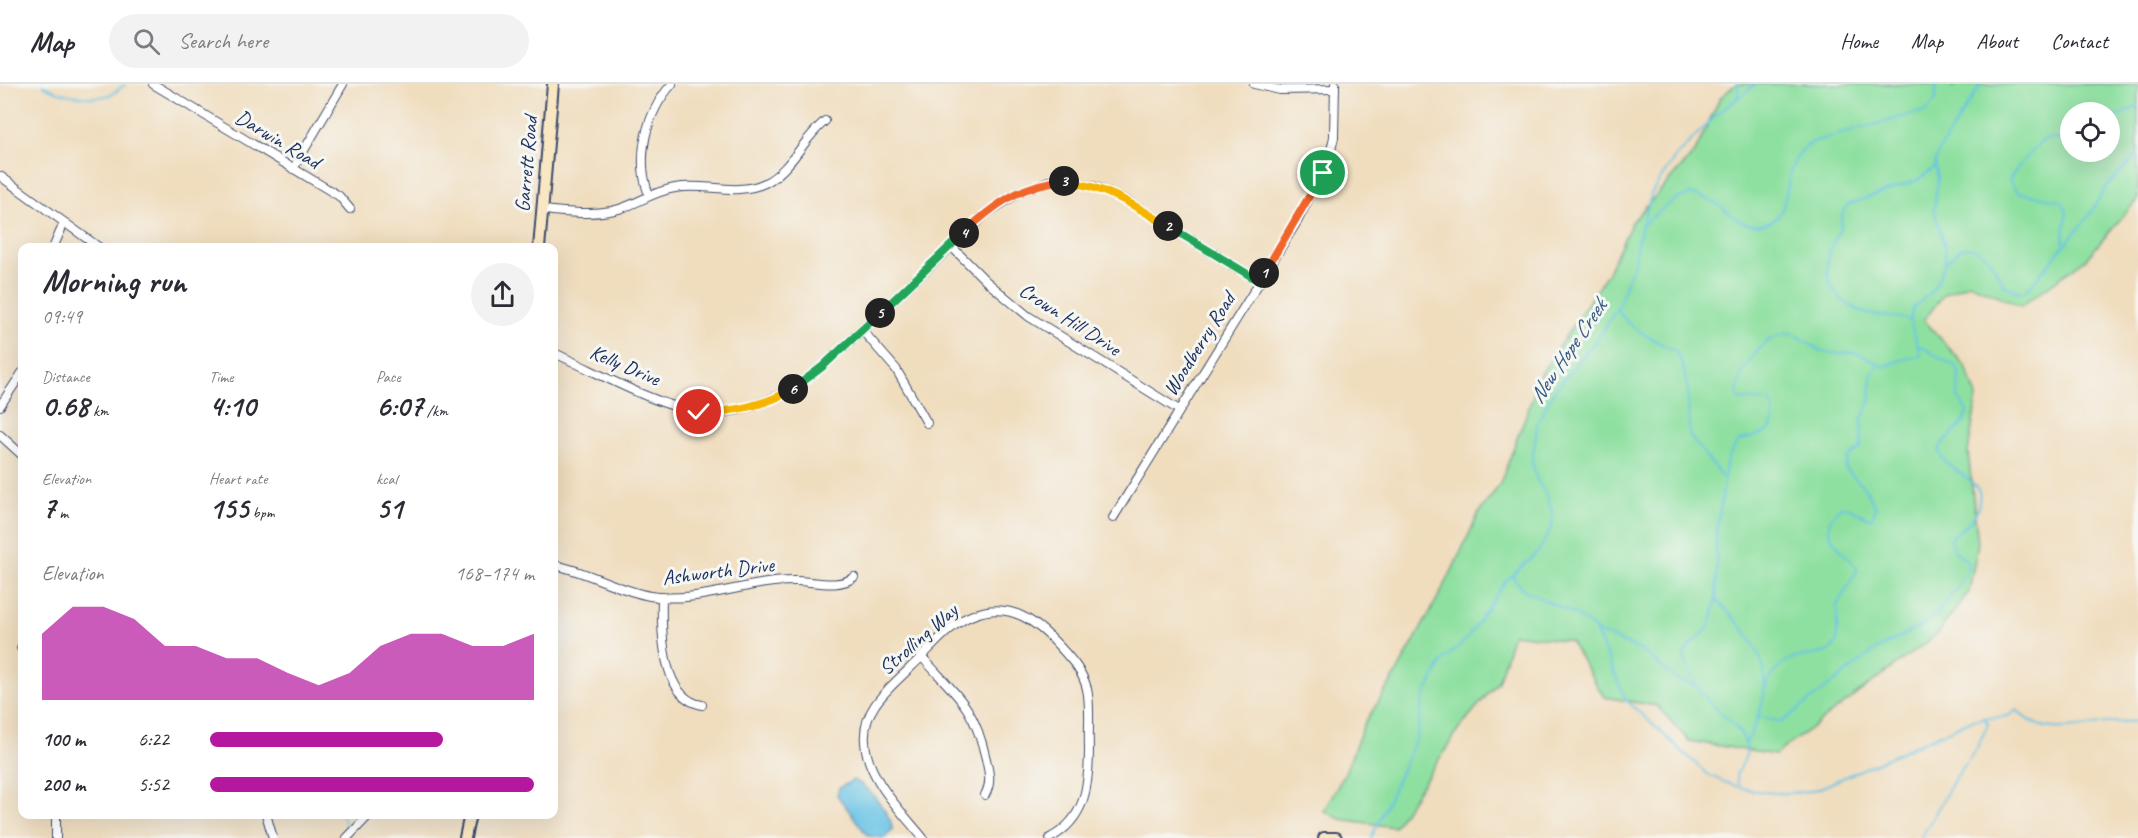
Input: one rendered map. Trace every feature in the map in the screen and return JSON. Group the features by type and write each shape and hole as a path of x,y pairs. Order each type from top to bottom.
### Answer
{"street":[{"name":"Darwin Road","path":"153,84 339,196 351,209"},
{"path":"293,169 343,84"},
{"name":"Garrett Road","path":"539,243 553,84"},
{"path":"649,195 642,175 649,123 658,100 672,84"},
{"path":"1254,84 1280,90 1335,87"},
{"name":"Woodberry Road","path":"1113,519 1298,220 1326,166 1334,137 1335,87"},
{"path":"542,210 583,213 616,210 649,195 685,186 729,190 765,183 784,168 808,136 825,121"},
{"path":"0,176 92,243"},
{"name":"Kelly Drive","path":"558,355 688,410 711,412 758,404 783,395 822,367 1001,202 1041,184 1064,181 1096,187 1127,201 1259,281"},
{"path":"55,243 64,223"},
{"name":"Crown Hill Drive","path":"951,246 986,281 1028,316 1179,410"},
{"path":"862,330 896,369 927,423"},
{"path":"0,406 18,379"},
{"path":"0,435 18,451"},
{"name":"Ashworth Drive","path":"558,567 631,591 663,597 693,596 781,581 839,584 854,578"},
{"path":"663,597 662,638 668,667 681,693 692,703 702,705"},
{"name":"Strolling Way","path":"923,838 876,775 868,759 865,743 866,726 877,702 962,620 982,612 1003,610 1035,622 1074,663 1087,690 1088,783 1076,815 1063,830 1050,838"},
{"path":"922,657 975,718 990,777 985,795"},
{"path":"56,819 56,838"},
{"path":"267,819 273,838"},
{"path":"347,838 365,819"},
{"path":"465,838 469,819"},
{"path":"1324,838 1336,838"}],"green space":[{"path":"1736,84 1952,84 1952,87 1959,84 2138,84 2138,199 2086,259 2021,306 1969,283 1944,294 1924,320 1966,367 1977,397 1968,452 1978,543 1969,592 1936,635 1775,755 1689,741 1657,706 1604,697 1570,641 1513,634 1498,682 1461,726 1394,827 1340,819 1324,811 1345,773 1364,724 1395,676 1447,581 1479,513 1500,484 1542,372 1607,274 1632,222 1695,152 1720,98"}],"water":[{"path":"853,780 872,794 889,817 892,830 885,838 868,836 837,795 839,788"}],"waterway":[{"path":"43,84 61,93 93,97 110,95 125,84"},
{"path":"1737,99 1739,84"},
{"name":"New Hope Creek","path":"1371,838 1417,737 1423,699 1443,660 1466,640 1505,582 1539,551 1552,526 1553,514 1537,480 1532,462 1538,421 1554,391 1601,334 1617,308 1635,261 1637,243 1652,192 1676,156 1717,114 1756,84"},
{"path":"1641,226 1674,200 1691,194 1717,204 1745,223 1757,225 1771,222 1779,214 1784,204 1789,177 1802,151 1815,141 1928,110 1936,99 1936,84"},
{"path":"1738,784 1736,775 1745,758 1745,741 1735,726 1700,691 1690,674 1684,655 1689,646 1708,629 1713,614 1717,583 1716,535 1728,459 1739,441 1768,432 1773,421 1774,412 1768,401 1738,399 1740,379 1751,358 1759,349 1768,341 1787,334 1797,336 1824,352 1857,354 1884,367 1900,360 1921,356 1910,321 1913,308 1934,289 1945,263 1945,247 1934,211 1938,179 1935,162 1941,147 1981,84"},
{"path":"2120,115 2138,106"},
{"path":"2060,139 2045,140 2036,147 2009,181 2017,192 2062,201 2067,212 2063,242"},
{"path":"1945,263 1963,247 1978,250 1989,259 2004,285 2022,293 2027,290 2088,217 2106,187 2138,154"},
{"path":"1910,321 1869,314 1848,304 1840,297 1829,280 1828,259 1847,205 1918,180 1935,167"},
{"path":"1617,308 1635,328 1676,352 1682,363 1688,391 1689,435 1722,477"},
{"path":"1757,716 1782,722 1877,649 1926,623 1941,609 1968,570 1967,561 1953,548 1951,541 1952,537 1976,513 1979,491 1975,485 1945,461 1939,450 1964,422 1967,411 1958,398 1959,373 1955,366 1920,346"},
{"path":"1766,685 1781,665 1794,658 1830,651 1837,642 1837,605 1858,569 1838,547 1829,532 1829,524 1841,507 1849,508 1868,518 1872,518 1876,508 1865,488 1845,468 1848,458 1861,448 1862,418 1870,401 1872,374 1878,365"},
{"path":"1514,573 1514,579 1524,590 1578,616 1600,633 1641,650 1677,680 1697,686"},
{"path":"1715,599 1746,633 1763,666 1765,683 1763,702 1745,745"},
{"path":"1595,629 1626,700 1706,773 1732,785 1760,792 1789,793 1818,789 1972,720 2008,716 2017,710 2029,721 2058,728 2138,722"},
{"path":"1921,838 1954,780 1977,748 1988,724 1984,717"},
{"path":"343,819 347,829"}],"route":[{"path":"699,412 728,410 766,402 783,395 805,381 987,213 1001,202 1034,186 1049,181 1064,181 1096,187 1127,201 1259,281 1298,220 1323,173"}]}
